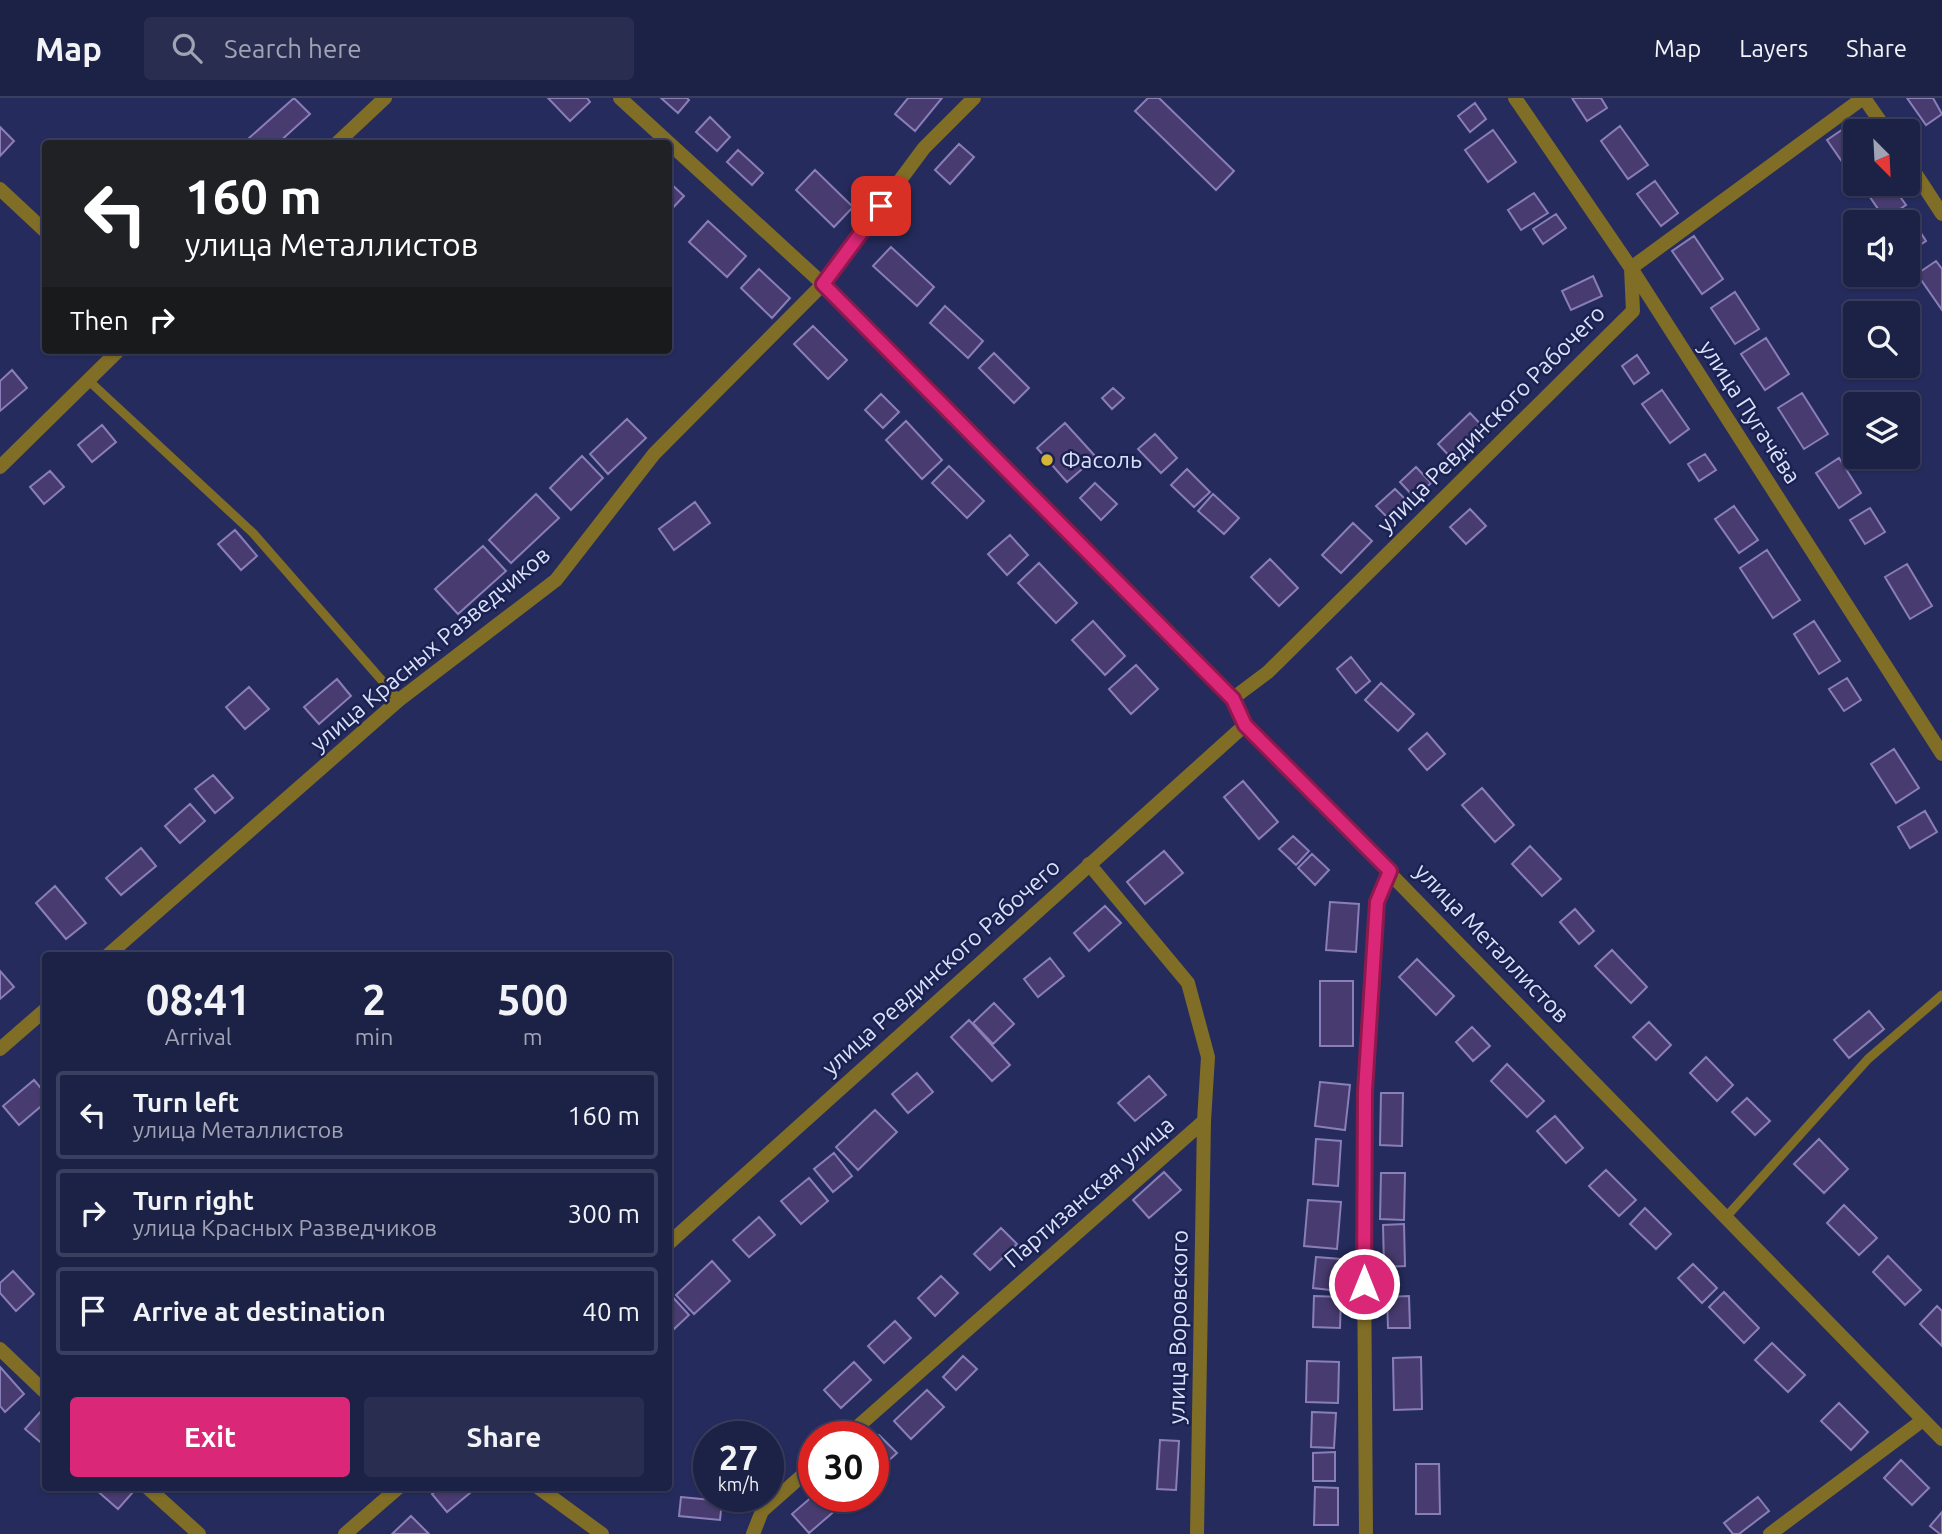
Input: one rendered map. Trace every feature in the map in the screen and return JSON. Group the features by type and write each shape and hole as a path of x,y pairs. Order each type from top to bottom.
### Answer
{"street":[{"path":"339,140 385,98"},
{"name":"улица Металлистов","path":"620,98 666,140"},
{"name":"улица Красных Разведчиков","path":"112,952 399,700 556,580 654,454 823,284 924,148 975,98"},
{"name":"улица Пугачёва","path":"1515,98 1630,268 1942,754"},
{"path":"1630,268 1863,98 1878,119"},
{"name":"улица Металлистов","path":"672,146 823,284 1233,699 1245,725 1942,1439"},
{"path":"1920,180 1942,214"},
{"path":"0,189 42,228"},
{"name":"улица Ревдинского Рабочего","path":"1233,699 1268,672 1633,310 1630,268"},
{"path":"0,467 114,354"},
{"name":"улица Ревдинского Рабочего","path":"672,1240 1245,725"},
{"name":"Партизанская улица","path":"864,1421 1204,1121 1208,1057 1188,983 1089,864"},
{"path":"1366,1534 1363,1118 1377,902 1390,871"},
{"path":"0,1049 42,1012"},
{"name":"улица Воровского","path":"1197,1534 1204,1121"},
{"path":"0,1349 42,1389"},
{"path":"1770,1534 1923,1420"},
{"path":"753,1534 762,1511 798,1479"},
{"path":"151,1491 199,1534"},
{"path":"345,1534 395,1491"},
{"path":"543,1491 602,1534"}],"lane":[{"path":"89,382 253,533 399,700"},
{"path":"1727,1216 1868,1059 1942,995"}],"building":[{"path":"294,98 310,114 281,140 249,138"},
{"path":"548,98 587,98 590,102 570,121"},
{"path":"661,98 687,98 689,100 678,113"},
{"path":"908,98 942,98 915,131 895,114"},
{"path":"1148,98 1159,98 1234,171 1216,190 1135,111"},
{"path":"1572,98 1601,98 1607,108 1587,121"},
{"path":"1907,98 1933,98 1942,114 1926,125"},
{"path":"1475,103 1486,119 1470,132 1458,116"},
{"path":"710,117 730,137 717,151 696,132"},
{"path":"1620,126 1648,165 1628,179 1601,141"},
{"path":"0,127 14,141 0,156"},
{"path":"1843,129 1843,163 1827,140"},
{"path":"1493,130 1516,162 1488,182 1465,150"},
{"path":"959,144 974,157 950,184 935,170"},
{"path":"738,150 763,173 752,185 727,162"},
{"path":"815,170 853,207 834,227 796,190"},
{"path":"1655,181 1678,213 1661,226 1637,194"},
{"path":"672,185 684,196 672,209"},
{"path":"1534,193 1548,213 1521,230 1508,210"},
{"path":"1869,196 1900,196 1906,205 1898,210 1879,210"},
{"path":"1556,214 1566,228 1543,244 1533,229"},
{"path":"708,221 746,256 727,277 689,242"},
{"path":"1920,232 1926,241 1920,245"},
{"path":"1694,236 1723,279 1702,294 1672,251"},
{"path":"891,247 934,287 917,306 873,266"},
{"path":"1936,261 1942,269 1942,310 1920,278 1920,272"},
{"path":"759,269 790,298 772,318 741,288"},
{"path":"1593,276 1602,296 1571,310 1562,291"},
{"path":"1735,292 1759,329 1735,344 1711,308"},
{"path":"945,306 983,341 968,358 930,323"},
{"path":"813,326 847,360 828,379 794,344"},
{"path":"1766,338 1789,374 1765,390 1741,354"},
{"path":"994,353 1029,388 1014,403 979,368"},
{"path":"1637,355 1649,373 1634,384 1622,366"},
{"path":"12,370 27,388 0,411 0,381"},
{"path":"1113,388 1124,398 1112,409 1102,398"},
{"path":"1662,390 1689,429 1670,443 1642,404"},
{"path":"1802,393 1828,434 1804,449 1778,408"},
{"path":"881,394 899,412 883,428 865,410"},
{"path":"1470,413 1486,430 1454,461 1438,444"},
{"path":"627,419 646,438 608,474 590,454"},
{"path":"906,421 942,460 922,479 886,440"},
{"path":"1065,423 1096,457 1067,482 1037,448"},
{"path":"102,425 116,442 92,462 78,445"},
{"path":"1155,434 1177,458 1161,473 1138,449"},
{"path":"1705,454 1716,470 1699,481 1688,464"},
{"path":"582,456 603,478 571,510 550,488"},
{"path":"1839,458 1843,469 1846,469 1861,493 1839,508 1816,473"},
{"path":"949,466 984,501 967,518 932,483"},
{"path":"1416,467 1431,483 1415,498 1400,482"},
{"path":"1187,469 1210,492 1194,507 1171,485"},
{"path":"50,471 64,487 44,504 30,487"},
{"path":"1095,483 1117,504 1101,520 1080,498"},
{"path":"1395,489 1409,503 1391,521 1376,506"},
{"path":"536,494 559,518 511,563 489,540"},
{"path":"1213,494 1239,518 1224,534 1198,511"},
{"path":"695,502 710,523 674,550 659,529"},
{"path":"1734,506 1758,540 1739,553 1715,519"},
{"path":"1870,508 1885,532 1865,544 1850,520"},
{"path":"1470,509 1486,526 1466,544 1450,527"},
{"path":"1353,523 1372,541 1341,573 1322,555"},
{"path":"235,530 257,556 241,570 218,544"},
{"path":"1010,535 1028,555 1007,575 988,554"},
{"path":"483,546 506,571 458,614 435,589"},
{"path":"1767,550 1800,600 1773,618 1740,568"},
{"path":"1270,559 1298,588 1279,606 1251,577"},
{"path":"1039,563 1077,603 1056,623 1018,583"},
{"path":"1907,564 1932,606 1910,619 1885,577"},
{"path":"1093,621 1125,656 1105,675 1072,640"},
{"path":"1814,621 1840,661 1819,674 1794,634"},
{"path":"1351,657 1370,681 1356,693 1337,669"},
{"path":"1136,665 1158,689 1131,714 1109,689"},
{"path":"1847,678 1861,700 1844,711 1829,689"},
{"path":"337,679 351,696 319,724 304,707"},
{"path":"1381,683 1414,714 1398,731 1365,700"},
{"path":"249,687 269,709 245,729 226,707"},
{"path":"1427,733 1445,754 1427,770 1409,749"},
{"path":"1894,749 1919,788 1896,803 1871,764"},
{"path":"213,775 233,798 215,813 195,789"},
{"path":"1243,781 1278,822 1259,839 1224,797"},
{"path":"1482,788 1514,825 1495,842 1462,805"},
{"path":"190,804 205,821 180,843 165,826"},
{"path":"1925,811 1937,832 1910,848 1898,827"},
{"path":"1293,836 1309,851 1296,865 1279,849"},
{"path":"1530,846 1561,879 1542,896 1512,864"},
{"path":"141,848 156,866 121,895 106,878"},
{"path":"1164,851 1183,873 1145,904 1127,882"},
{"path":"1312,854 1329,870 1315,885 1298,868"},
{"path":"55,886 86,923 66,939 36,903"},
{"path":"1330,902 1359,904 1356,952 1326,950"},
{"path":"1105,906 1121,923 1089,951 1074,933"},
{"path":"1575,909 1594,931 1579,944 1560,922"},
{"path":"1612,950 1647,987 1631,1003 1595,966"},
{"path":"1050,958 1064,976 1038,997 1024,979"},
{"path":"1417,959 1454,996 1436,1015 1399,977"},
{"path":"0,971 14,987 0,999"},
{"path":"1320,981 1353,981 1353,1046 1320,1046"},
{"path":"994,1003 1014,1024 993,1044 973,1023"},
{"path":"1869,1011 1884,1029 1849,1058 1834,1040"},
{"path":"969,1020 1010,1065 992,1081 951,1037"},
{"path":"1649,1022 1671,1045 1656,1060 1633,1037"},
{"path":"1472,1027 1490,1046 1473,1061 1456,1042"},
{"path":"1706,1057 1733,1085 1717,1101 1690,1073"},
{"path":"1507,1064 1544,1101 1527,1117 1491,1081"},
{"path":"917,1073 933,1092 908,1113 892,1094"},
{"path":"1149,1076 1166,1095 1135,1121 1118,1103"},
{"path":"34,1080 42,1089 42,1105 19,1125 3,1106"},
{"path":"1320,1082 1350,1085 1345,1130 1315,1126"},
{"path":"1381,1093 1403,1093 1402,1146 1380,1145"},
{"path":"1747,1098 1770,1121 1755,1135 1732,1112"},
{"path":"875,1110 897,1132 858,1170 836,1147"},
{"path":"1555,1116 1583,1148 1566,1163 1537,1131"},
{"path":"1316,1139 1341,1141 1338,1186 1313,1184"},
{"path":"1819,1139 1848,1169 1824,1193 1794,1164"},
{"path":"834,1153 852,1176 833,1192 814,1169"},
{"path":"1606,1170 1636,1200 1619,1216 1589,1186"},
{"path":"1164,1172 1181,1190 1149,1218 1133,1200"},
{"path":"1381,1173 1405,1173 1404,1220 1380,1219"},
{"path":"809,1178 828,1201 801,1224 781,1201"},
{"path":"1308,1200 1341,1202 1337,1249 1304,1246"},
{"path":"1844,1205 1877,1238 1859,1255 1827,1223"},
{"path":"1645,1208 1671,1234 1656,1249 1630,1224"},
{"path":"759,1217 775,1235 749,1257 733,1240"},
{"path":"1404,1224 1405,1266 1384,1267 1383,1225"},
{"path":"1001,1228 1017,1244 990,1270 974,1254"},
{"path":"1888,1256 1921,1290 1905,1305 1873,1272"},
{"path":"1316,1257 1341,1259 1339,1291 1313,1288"},
{"path":"712,1261 730,1281 694,1314 676,1295"},
{"path":"1693,1264 1717,1288 1702,1303 1678,1278"},
{"path":"13,1271 34,1294 16,1311 0,1293 0,1283"},
{"path":"941,1276 958,1293 935,1316 918,1298"},
{"path":"1724,1292 1759,1328 1744,1343 1709,1307"},
{"path":"672,1296 689,1315 674,1329 672,1327"},
{"path":"1314,1296 1341,1297 1340,1328 1313,1327"},
{"path":"1409,1296 1410,1328 1388,1328 1387,1297"},
{"path":"1937,1306 1942,1311 1942,1346 1920,1324"},
{"path":"895,1321 911,1338 884,1363 868,1346"},
{"path":"1772,1343 1805,1375 1788,1392 1755,1360"},
{"path":"963,1356 977,1369 956,1390 943,1377"},
{"path":"1421,1357 1422,1409 1394,1410 1393,1358"},
{"path":"1307,1361 1339,1362 1338,1403 1306,1402"},
{"path":"854,1362 871,1380 841,1408 824,1390"},
{"path":"0,1367 24,1394 5,1412 0,1406"},
{"path":"927,1390 944,1407 911,1439 894,1421"},
{"path":"1839,1403 1868,1432 1851,1450 1821,1421"},
{"path":"42,1410 42,1444 25,1429"},
{"path":"1312,1412 1336,1413 1334,1448 1311,1447"},
{"path":"1160,1440 1179,1441 1176,1490 1157,1489"},
{"path":"889,1445 897,1453 889,1460"},
{"path":"1335,1452 1335,1481 1313,1481 1313,1453"},
{"path":"1901,1460 1929,1488 1912,1505 1884,1478"},
{"path":"1416,1464 1439,1464 1440,1514 1416,1514"},
{"path":"1315,1487 1338,1488 1338,1525 1314,1525"},
{"path":"97,1491 134,1491 118,1509"},
{"path":"436,1491 472,1491 447,1512 432,1494"},
{"path":"681,1497 693,1498 693,1512 721,1512 720,1520 679,1516"},
{"path":"1758,1497 1769,1511 1739,1534 1733,1534 1724,1523"},
{"path":"798,1509 798,1512 833,1512 809,1533 792,1514"},
{"path":"1942,1512 1942,1534 1940,1534 1930,1526"},
{"path":"411,1516 429,1534 392,1534"}],"place":[{"name":"Фасоль","path":"1047,460"}],"route":[{"path":"881,206 823,284 1233,699 1245,725 1390,871 1377,902 1363,1118 1364,1284"}]}
